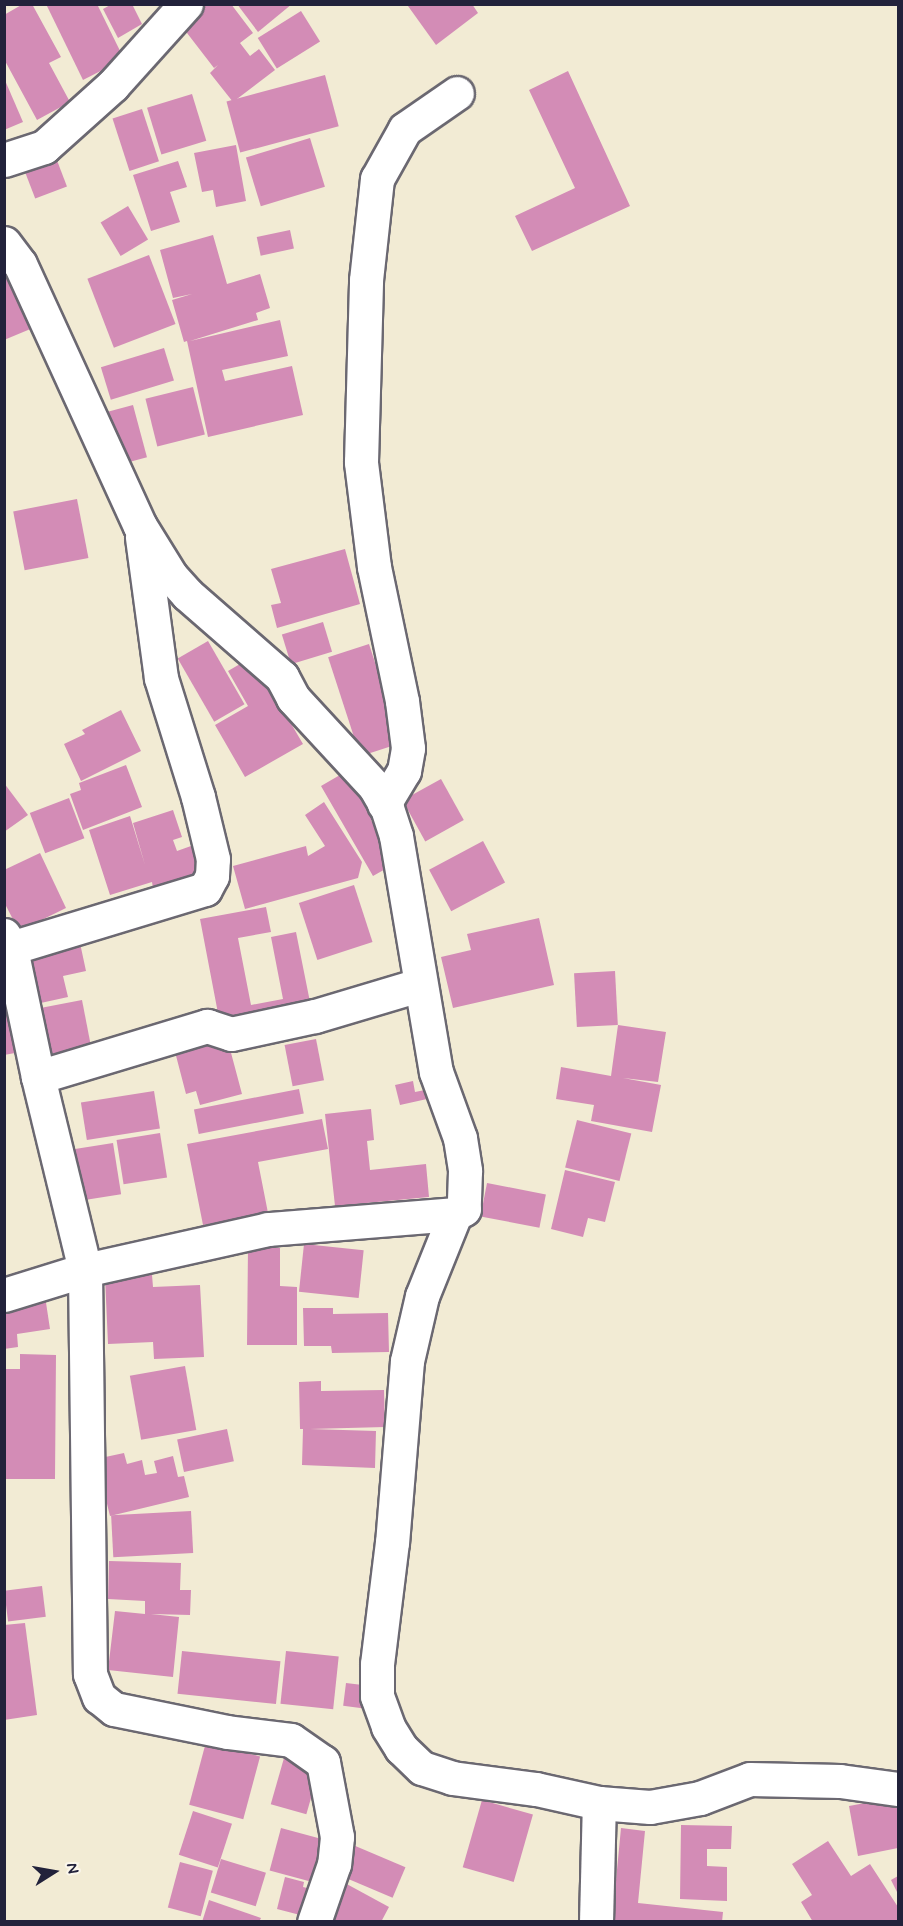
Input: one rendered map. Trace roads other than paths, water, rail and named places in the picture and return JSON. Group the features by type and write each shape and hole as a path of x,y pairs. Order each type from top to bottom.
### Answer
{"street":[{"path":"4,160 44,147 114,85 186,4"},
{"path":"384,804 404,771 408,748 402,701 374,567 361,462 366,280 377,179 405,129 457,93"},
{"path":"4,243 20,264 140,526 171,576 187,594 282,677 293,698 359,768 384,804 396,836 419,985 436,1072 460,1138 465,1171 464,1209 455,1214 268,1229 85,1270 4,1294"},
{"path":"140,526 160,678 198,797 213,860 212,876 205,889 7,945 85,1270 87,1640 90,1674 99,1697 114,1709 226,1732 291,1740 323,1762 337,1838 334,1864 314,1922"},
{"path":"38,1077 207,1026 231,1034 315,1016 419,985"},
{"path":"455,1214 422,1296 407,1361 392,1542 377,1664 376,1696 388,1727 400,1748 422,1768 452,1778 536,1789 599,1803 650,1807 700,1798 750,1779 840,1780 898,1789"},
{"path":"596,1922 599,1803"}]}
